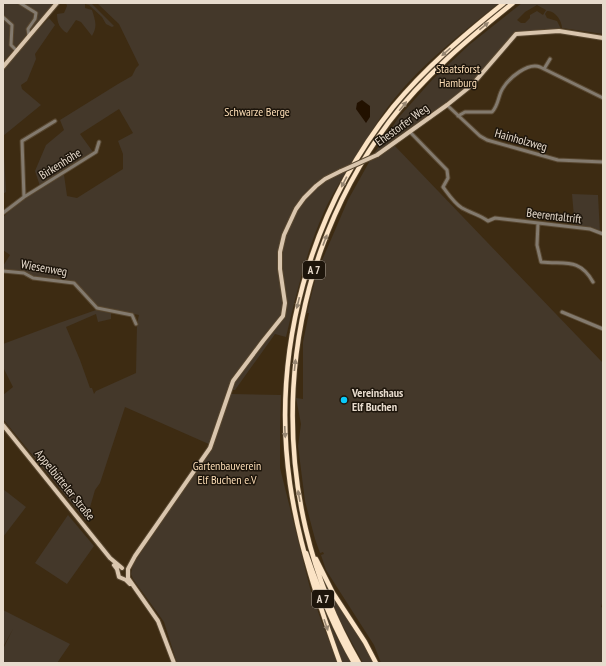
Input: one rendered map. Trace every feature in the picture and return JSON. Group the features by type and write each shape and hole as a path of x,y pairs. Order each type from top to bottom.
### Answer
{"highway":[{"name":"A 7","path":"354,663 336,629 322,596 300,534 292,496 287,461 285,425 286,384 290,344 296,310 309,265 334,201 372,136 410,88 442,55 504,3"},
{"name":"A 7","path":"360,663 345,637 315,566 298,489 293,438 292,397 300,326 318,257 333,219 360,167 390,121 415,91 446,60 466,41 513,3"},
{"path":"300,534 313,588 340,663"},
{"path":"313,552 333,593 366,642 376,663"}],"main road":[{"path":"3,67 57,3"},
{"name":"Ehestorfer Weg","path":"125,571 210,448 235,377 282,318 285,310 285,303 279,260 282,242 296,209 308,193 325,179 377,155 447,105 472,85 517,33 559,31 603,38"},
{"name":"Appelbütteler Straße","path":"3,425 110,558 118,572 118,577 133,587"},
{"name":"Appelbütteler Straße","path":"110,558 125,571 133,587 158,621 174,663"},
{"path":"118,572 125,571 123,579"}],"street":[{"path":"20,3 36,13 36,19 28,29 29,36"},
{"path":"3,17 12,25 11,45 17,51"},
{"path":"544,69 550,59"},
{"path":"458,116 465,112 492,112 496,108 504,86 520,71 532,65 544,69 603,98"},
{"name":"Hainholzweg","path":"447,105 480,136 489,141 558,160 603,162"},
{"path":"24,197 22,141 55,120"},
{"name":"Beerentaltrift","path":"410,132 447,170 448,178 443,186 453,200 463,208 484,217 488,221 493,220 496,222 501,219 538,223 590,229 603,234"},
{"name":"Birkenhöhe","path":"3,213 24,197 96,152 99,142"},
{"path":"538,223 537,246 541,262 568,262 580,267 586,272 592,282"},
{"name":"Wiesenweg","path":"3,271 24,273 33,278 74,283 97,308 132,315 136,324"},
{"path":"562,312 603,329"}],"green space":[{"path":"3,3 54,3 3,62"},
{"path":"66,3 91,3 114,26 112,27 106,24 102,17 89,5 85,4 85,8 92,10 95,20 95,29 92,36 81,22 76,20 67,33 62,30 59,25 57,14 64,13 67,6"},
{"name":"Schwarze Berge","path":"97,3 499,3 431,60 406,85 378,121 338,186 324,212 307,258 286,337 275,334 235,390 227,390 211,445 125,407 100,483 95,490 86,521 3,419 3,395 13,387 3,369 3,344 96,310 111,313 111,319 98,322 96,314 66,327 90,388 92,388 94,394 96,391 136,373 137,324 139,315 98,307 76,282 35,277 25,273 3,270 3,266 10,255 3,250 3,217 24,198 41,189 35,171 46,145 64,130 60,120 132,76 139,65 119,24","holes":["119,109 133,133 118,141 123,154 123,169 77,198 67,196 64,175 67,169 93,152 80,134"]},
{"name":"Staatsforst Hamburg","path":"522,3 603,3 603,34 562,28 558,16 553,12 547,11 545,14 547,18 557,21 561,29 523,31 514,33 469,86 393,144 603,363 603,600 601,607 603,608 603,663 381,663 374,645 326,570 321,555 324,554 323,552 320,553 305,501 298,446 301,424 296,398 303,399 303,342 309,313 307,313 317,272 348,200 373,155 399,117 432,80 469,45","holes":["537,5 546,10 543,15 537,11 530,15 530,18 525,23 521,23 517,20 525,12"]},
{"path":"49,18 55,25 35,54 36,59 27,81 21,85 22,89 41,105 3,136 3,71 22,47"},
{"path":"3,136 6,192 3,194"},
{"path":"572,194 598,195 600,233 575,228"},
{"name":"Gartenbauverein Elf Buchen e.V","path":"231,394 281,395 280,468 310,588 338,663 177,663 164,622 131,574 133,564 211,450"},
{"path":"3,489 26,507 3,537"},
{"path":"68,515 94,546 67,584 35,563"},
{"path":"322,576 364,643 374,663 363,663 337,615"},
{"path":"323,607 335,634 351,663 342,663"},
{"path":"3,610 70,644 57,663 3,663 3,649 13,629 3,647"}],"shaded area":[{"path":"362,100 370,106 370,117 366,123 356,109 357,103"}],"place":[{"name":"Vereinshaus Elf Buchen","path":"344,400"}]}
